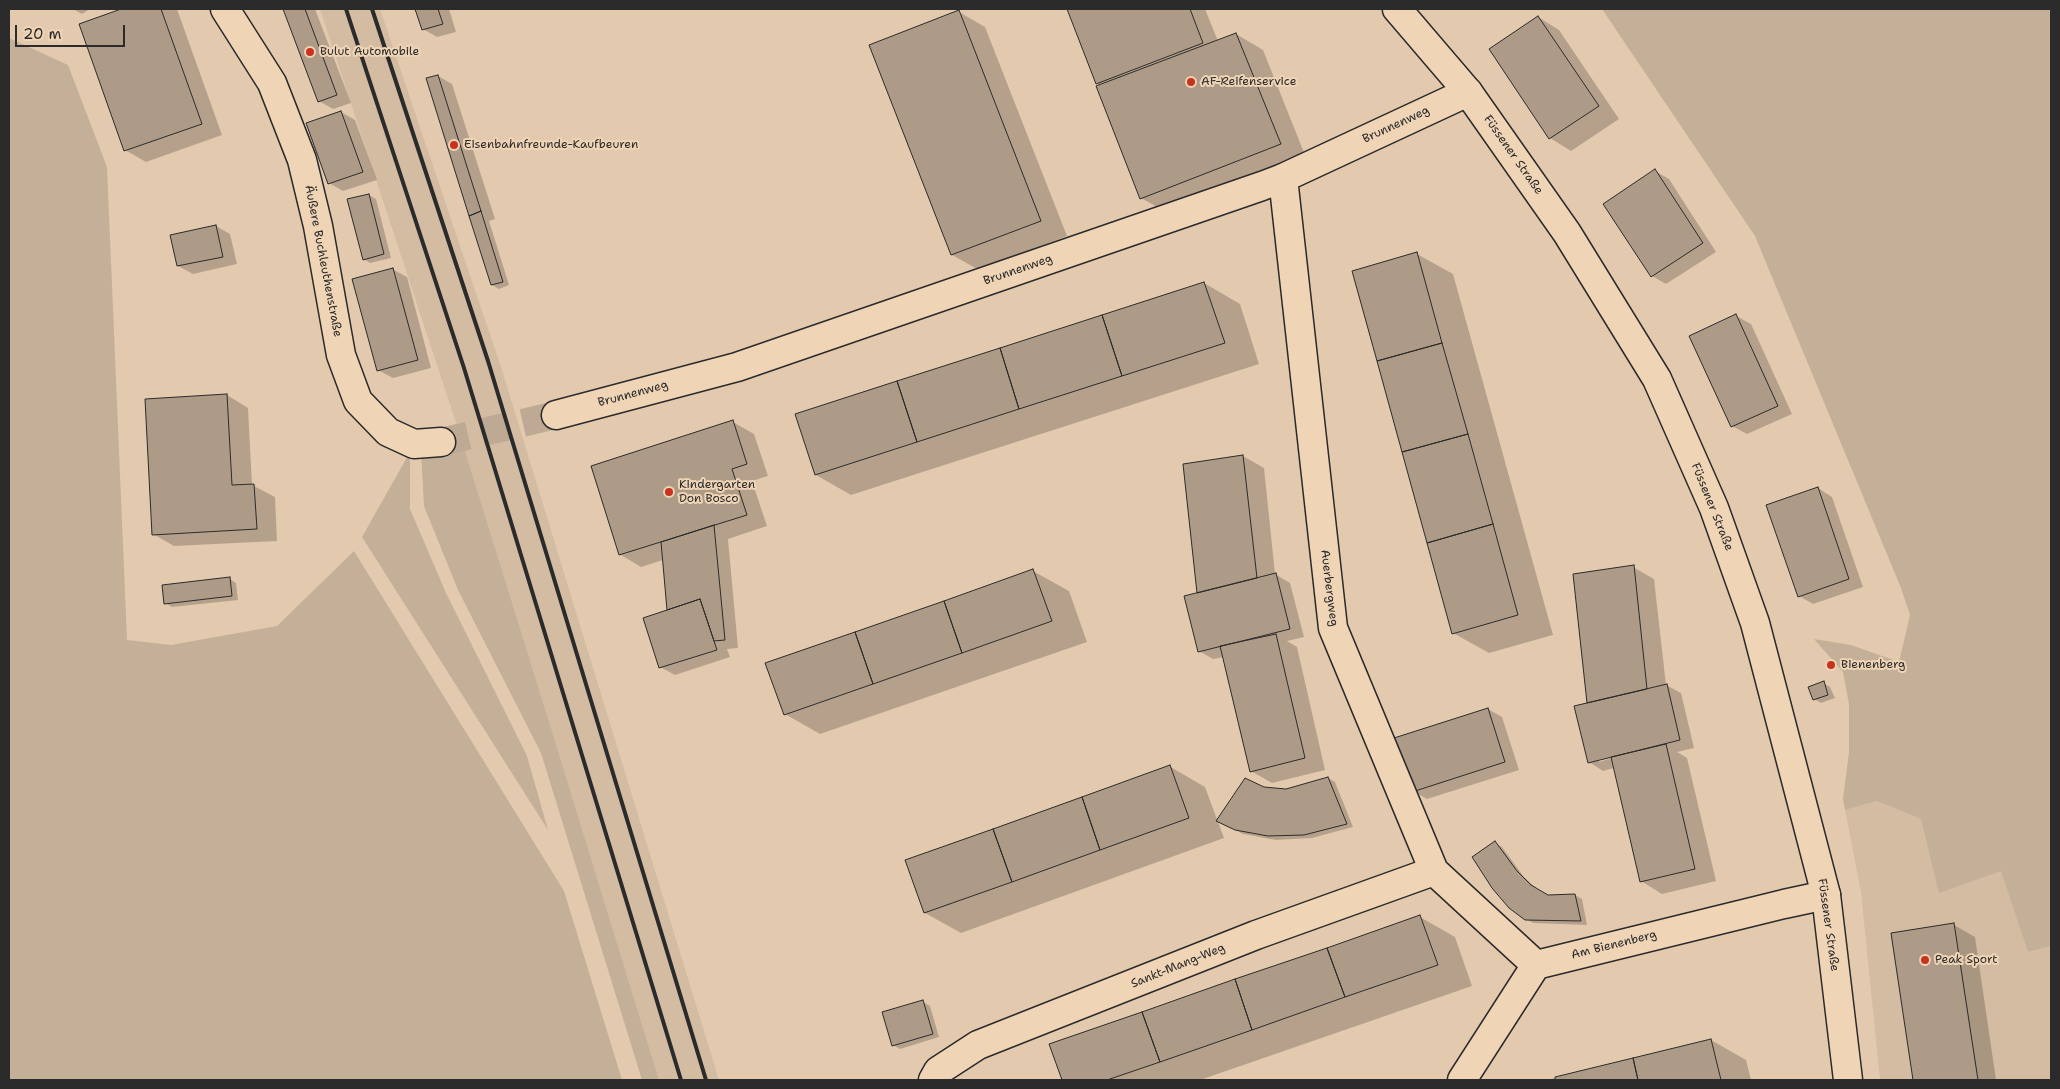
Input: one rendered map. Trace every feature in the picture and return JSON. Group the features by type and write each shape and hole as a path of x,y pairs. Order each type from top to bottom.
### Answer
{"street":[{"name":"Äußere Buchleuthenstraße","path":"225,9 272,83 302,160 318,226 341,355 358,402 388,432 414,444 442,442"},
{"name":"Füssener Straße","path":"1397,9 1468,92 1567,234 1657,380 1707,491 1755,623 1826,895 1848,1080"},
{"name":"Brunnenweg","path":"556,415 737,367 1282,178 1468,92"},
{"name":"Auerbergweg","path":"1282,178 1333,628 1434,871 1536,965"},
{"name":"Sankt-Mang-Weg","path":"933,1080 938,1071 978,1045 1256,935 1434,871"},
{"name":"Am Bienenberg","path":"1536,965 1826,895"},
{"path":"1462,1080 1536,965"}],"shaded area":[{"path":"320,9 380,9 502,370 719,1080 659,1080 459,432"},
{"path":"1602,9 2051,9 2051,946 2028,952 2001,871 1939,893 1921,819 1877,801 1845,810 1843,799 1849,752 1849,704 1843,672 1814,639 1851,645 1899,662 1910,615 1901,588 1755,236"},
{"path":"9,38 68,65 107,167 127,640 171,645 277,626 354,551 564,891 622,1080 9,1080"},
{"path":"464,448 659,1080 642,1080 541,753 458,590 424,506 421,452 445,452"},
{"path":"410,452 410,509 446,593 527,756 548,830 362,537"},
{"path":"1877,801 1921,819 2002,871 2028,952 2051,946 2051,1080 1880,1080 1861,892 1845,810"}],"building":[{"path":"121,9 161,9 202,124 124,151 79,24"},
{"name":"Bulut Automobile","path":"283,9 305,9 337,95 318,102"},
{"path":"415,9 438,9 443,24 422,30"},
{"path":"1067,9 1190,9 1203,43 1096,84"},
{"path":"959,10 1041,221 951,255 869,45"},
{"path":"1538,16 1599,106 1549,139 1489,49"},
{"path":"1236,33 1281,144 1140,199 1096,86"},
{"name":"Eisenbahnfreunde-Kaufbeuren","path":"438,75 481,211 469,216 426,78"},
{"path":"341,111 363,172 328,184 306,123"},
{"path":"1655,169 1703,243 1651,277 1603,204"},
{"path":"369,194 384,254 363,260 347,199"},
{"path":"481,211 503,282 491,285 469,216"},
{"path":"216,225 223,257 177,266 170,235"},
{"path":"1417,252 1442,343 1377,361 1352,271"},
{"path":"393,268 418,360 377,371 352,279"},
{"path":"1204,282 1225,343 1122,376 1102,315"},
{"path":"1736,314 1778,406 1731,427 1689,336"},
{"path":"1102,315 1122,376 1019,409 1000,348"},
{"path":"1442,343 1468,434 1402,452 1377,361"},
{"path":"1000,348 1019,409 917,442 897,381"},
{"path":"897,381 917,442 815,475 795,414"},
{"path":"227,394 232,485 254,484 257,529 152,535 145,399"},
{"name":"Kindergarten Don Bosco","path":"733,420 747,464 732,469 747,515 619,555 591,466"},
{"path":"1468,434 1493,524 1427,543 1402,452"},
{"path":"1243,455 1257,578 1197,593 1183,464"},
{"path":"1818,487 1849,579 1798,597 1766,505"},
{"path":"1493,524 1518,615 1452,634 1427,543"},
{"path":"714,525 725,640 714,641 700,599 667,610 661,542"},
{"path":"1634,565 1647,689 1587,703 1573,574"},
{"path":"1033,569 1052,621 962,653 944,601"},
{"path":"1276,573 1290,629 1198,652 1184,596"},
{"path":"230,577 232,596 164,604 162,585"},
{"path":"700,599 717,650 659,668 643,618"},
{"path":"944,601 962,653 873,684 855,632"},
{"path":"855,632 873,684 784,715 765,663"},
{"path":"1276,634 1305,758 1250,772 1220,646"},
{"path":"1824,681 1828,695 1813,700 1808,687"},
{"path":"1667,684 1680,740 1588,763 1574,706"},
{"path":"1488,708 1505,762 1412,792 1394,738"},
{"path":"1666,744 1695,869 1640,882 1611,757"},
{"path":"1170,765 1189,818 1100,850 1082,797"},
{"path":"1328,777 1347,824 1304,835 1268,836 1235,830 1216,821 1245,778 1264,787 1286,789"},
{"path":"1082,797 1100,850 1012,882 993,829"},
{"path":"993,829 1012,882 924,913 905,860"},
{"path":"1495,841 1517,871 1531,885 1548,895 1575,894 1581,921 1525,920 1509,908 1492,888 1472,857"},
{"path":"1420,915 1438,965 1345,997 1327,948"},
{"path":"1954,923 1978,1080 1913,1080 1891,933"},
{"path":"1327,948 1345,997 1252,1030 1235,979"},
{"path":"1235,979 1252,1030 1160,1062 1142,1012"},
{"path":"923,1000 933,1034 892,1046 882,1012"},
{"path":"1142,1012 1160,1062 1107,1080 1062,1080 1049,1044"},
{"path":"1711,1039 1721,1080 1638,1080 1633,1058"},
{"path":"1633,1058 1638,1080 1555,1080 1555,1077"}],"tunnel":[{"path":"441,442 556,415"}],"railway":[{"path":"346,9 464,368 681,1080"},
{"path":"372,9 488,361 706,1080"}],"place":[{"name":"Bulut Automobile","path":"310,52"},
{"name":"AF-Reifenservice","path":"1191,82"},
{"name":"Eisenbahnfreunde-Kaufbeuren","path":"454,145"},
{"name":"Kindergarten Don Bosco","path":"669,492"},
{"name":"Bienenberg","path":"1831,665"},
{"name":"Peak Sport","path":"1925,960"}]}
